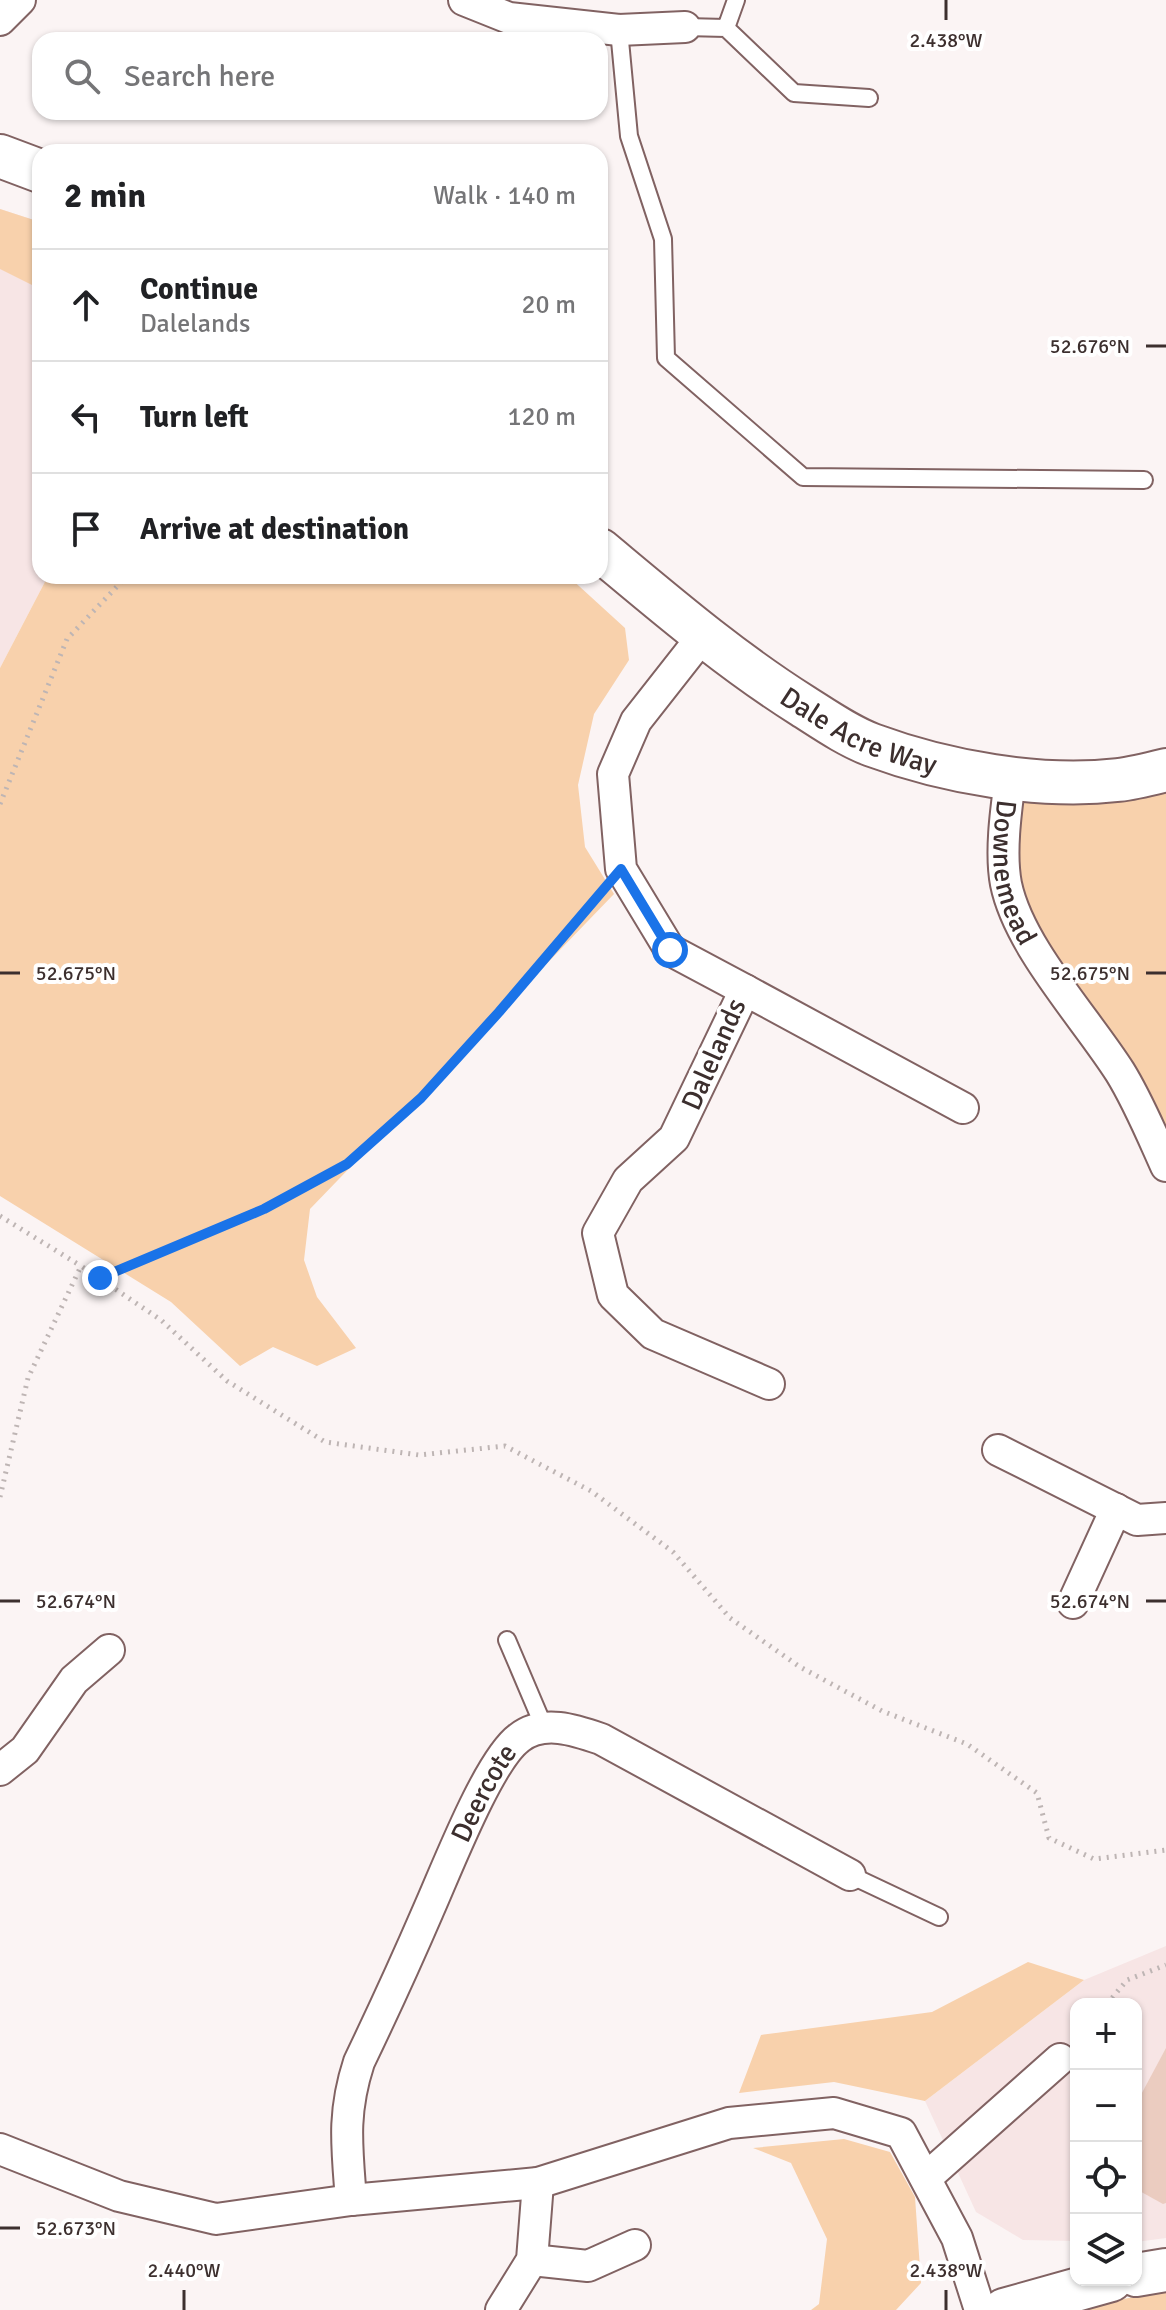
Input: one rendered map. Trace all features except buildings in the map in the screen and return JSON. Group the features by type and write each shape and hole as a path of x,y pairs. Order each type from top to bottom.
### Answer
{"street":[{"path":"0,20 20,0"},
{"path":"464,0 509,18 619,30 685,27"},
{"path":"0,156 32,168"},
{"name":"Dale Acre Way","path":"608,557 702,637 779,691 871,745 1010,780 1118,780 1166,770"},
{"name":"Dalelands","path":"702,637 636,721 613,774 621,869 670,950 745,990 674,1138 628,1180 598,1233 613,1295 653,1334 769,1384"},
{"name":"Downemead","path":"1010,780 1004,819 1006,883 1021,923 1056,984 1121,1074 1166,1166"},
{"path":"745,990 963,1108"},
{"path":"998,1450 1137,1520 1166,1518"},
{"path":"1073,1603 1116,1509"},
{"path":"0,1770 25,1750 74,1680 109,1650"},
{"name":"Deercote","path":"351,2200 346,2137 349,2094 359,2062 461,1835 502,1755 520,1736 544,1727 573,1729 601,1739 850,1875"},
{"path":"927,2177 1060,2059"},
{"path":"0,2149 119,2196 216,2219 351,2200 538,2183 729,2123 834,2113 901,2133 957,2238 980,2310"},
{"path":"501,2310 532,2260 538,2183"},
{"path":"532,2260 588,2266 635,2245"},
{"path":"1142,2274 1166,2270"},
{"path":"1004,2310 1090,2286"}],"lane":[{"path":"726,28 736,0"},
{"path":"685,27 726,28 794,93 869,98"},
{"path":"619,30 629,136 663,239 666,358 803,477 1144,480"},
{"path":"507,1640 544,1727"},
{"path":"850,1875 939,1917"}],"path":[{"path":"0,804 67,639 119,584"},
{"path":"0,1216 100,1278 264,1209 347,1164 421,1098 621,869"},
{"path":"0,1497 28,1378 81,1266"},
{"path":"81,1266 161,1320 227,1381 325,1442 419,1455 505,1446 591,1491 673,1552 730,1618 800,1667 882,1711 967,1744 1037,1793 1049,1838 1094,1859 1166,1850"},
{"path":"1112,1998 1127,1980 1166,1965"}],"shaded area":[{"path":"0,209 32,219 32,584 44,584 0,668"},
{"path":"0,209 32,219 32,285 0,269"},
{"path":"44,584 577,584 625,628 629,660 594,714 578,785 585,847 614,894 310,1209 304,1260 317,1297 356,1348 317,1366 273,1347 240,1366 171,1302 0,1196 0,668"},
{"path":"1166,783 1166,1140 1060,969 1028,911 1015,876 1022,790"},
{"path":"1166,1946 1166,2238 1142,2241 1142,1998 1070,1998 1070,2241 1023,2240 976,2212 925,2101 1084,1980"},
{"path":"1028,1962 1084,1980 925,2101 834,2082 739,2093 761,2035 932,2012"},
{"path":"844,2139 890,2152 915,2197 921,2283 896,2310 811,2310 819,2304 827,2239 791,2163 753,2148"},
{"path":"1166,2291 1166,2310 1079,2310 1086,2306"}],"route":[{"path":"100,1278 264,1209 347,1164 421,1098 621,869 670,950"}]}
